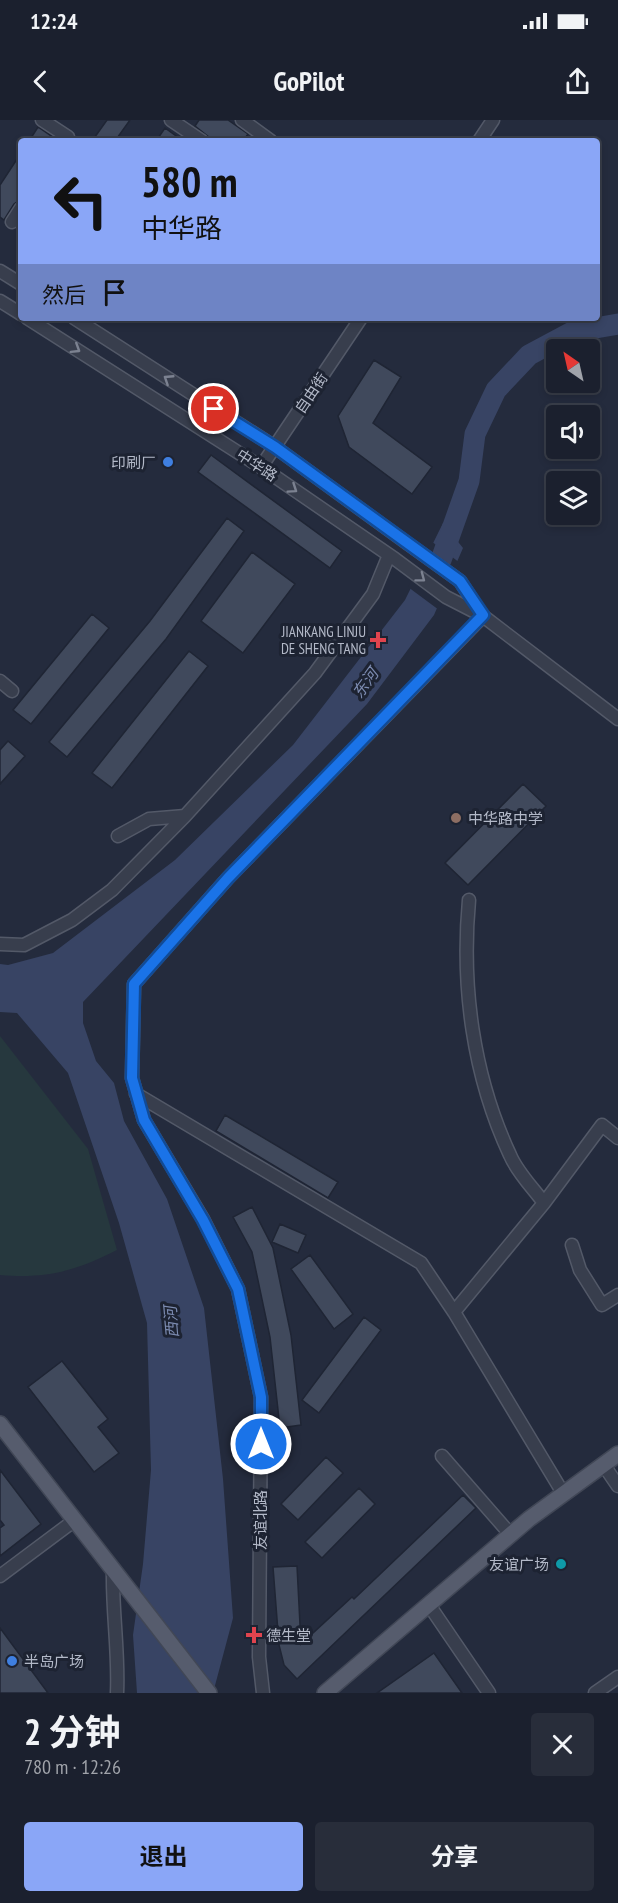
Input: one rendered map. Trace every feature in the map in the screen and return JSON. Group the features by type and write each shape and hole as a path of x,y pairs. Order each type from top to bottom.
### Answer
{"main road":[{"path":"0,1424 209,1693"},
{"path":"325,1693 511,1534 618,1454"}],"street":[{"path":"42,120 68,136 67,138"},
{"path":"171,120 198,138"},
{"path":"242,120 267,138"},
{"path":"481,138 494,120"},
{"path":"12,222 18,213"},
{"path":"0,271 18,282"},
{"path":"0,301 18,312"},
{"name":"中华路","path":"32,321 261,467 446,597 483,615 618,719"},
{"name":"中华路","path":"79,321 275,447 460,581 483,615"},
{"name":"自由街","path":"261,467 359,321"},
{"path":"0,944 24,945 72,920 112,890 185,816 315,673 373,594 392,557"},
{"name":"友谊北路","path":"263,1693 259,1657 261,1397 238,1289 203,1220 144,1120 136,1094 132,1078 134,984 228,878 483,615"},
{"path":"0,681 12,691"},
{"path":"118,836 149,819 185,816"},
{"path":"469,900 465,941 470,1013 488,1099 510,1157 544,1203"},
{"path":"136,1094 421,1263 454,1312 563,1493"},
{"path":"454,1312 544,1203 602,1125 618,1138"},
{"path":"572,1245 580,1270 602,1305 618,1295"},
{"path":"442,1456 511,1534"},
{"path":"603,1464 618,1486"},
{"path":"0,1576 75,1520"},
{"path":"113,1570 112,1612 117,1657 117,1693"},
{"path":"429,1605 489,1693"},
{"path":"595,1693 618,1677"}],"shaded area":[{"path":"0,1036 88,1149 117,1250 60,1272 32,1276 0,1275"}],"water":[{"name":"西河","path":"443,523 463,548 434,615 367,704 83,1002 83,1023 96,1061 114,1083 124,1121 167,1199 204,1308 223,1479 233,1618 213,1693 137,1693 133,1635 143,1564 151,1470 147,1323 119,1223 68,1073 17,1013 0,1012 0,964 8,965 53,953 175,860 293,745 405,600"}],"pier":[{"path":"431,541 460,563 439,610 408,587"}],"building":[{"path":"107,120 130,120 117,138 94,138"},
{"path":"199,120 228,120 248,134 245,138 210,138 195,126"},
{"path":"38,127 54,138 31,138"},
{"path":"165,128 179,138 158,138"},
{"path":"18,158 18,201 4,220 0,217 0,185"},
{"path":"374,360 401,377 373,423 432,467 412,494 349,447 338,416"},
{"path":"211,455 342,551 330,568 198,472"},
{"path":"227,518 244,531 166,639 67,757 49,742 150,621"},
{"path":"252,552 295,584 243,653 201,621"},
{"path":"92,614 109,628 31,724 13,710"},
{"path":"189,651 208,666 112,788 92,773"},
{"path":"8,741 25,756 0,784 0,750"},
{"path":"523,784 546,806 468,885 445,863"},
{"path":"225,1115 338,1182 328,1198 216,1131"},
{"path":"252,1207 273,1248 291,1335 301,1425 280,1428 270,1337 252,1252 233,1217"},
{"path":"280,1224 306,1235 298,1253 272,1242"},
{"path":"310,1255 353,1314 334,1329 291,1269"},
{"path":"364,1317 381,1330 319,1413 302,1400"},
{"path":"62,1361 108,1419 98,1427 119,1453 94,1472 28,1387"},
{"path":"326,1457 343,1473 298,1520 281,1504"},
{"path":"0,1470 41,1524 0,1556 0,1528 4,1525 0,1520"},
{"path":"359,1488 375,1504 322,1558 305,1542"},
{"path":"463,1495 476,1508 297,1679 284,1665 279,1645 273,1567 297,1566 301,1644 352,1597 354,1599"},
{"name":"半岛广场","path":"0,1628 48,1693 0,1693"},
{"path":"434,1653 462,1693 377,1693"}],"waterway":[{"name":"东河","path":"441,560 469,481 475,434 496,390 529,355 572,332 618,324"}],"place":[{"name":"印刷厂","path":"168,462"},
{"name":"JIANKANG LINJU DE SHENG TANG","path":"378,640"},
{"name":"中华路中学","path":"456,818"},
{"name":"友谊广场","path":"561,1564"},
{"name":"德生堂","path":"254,1635"},
{"name":"半岛广场","path":"12,1661"}],"route":[{"path":"214,409 275,447 460,581 483,615 228,878 134,984 132,1078 144,1120 203,1220 238,1289 261,1397 261,1444"}]}
